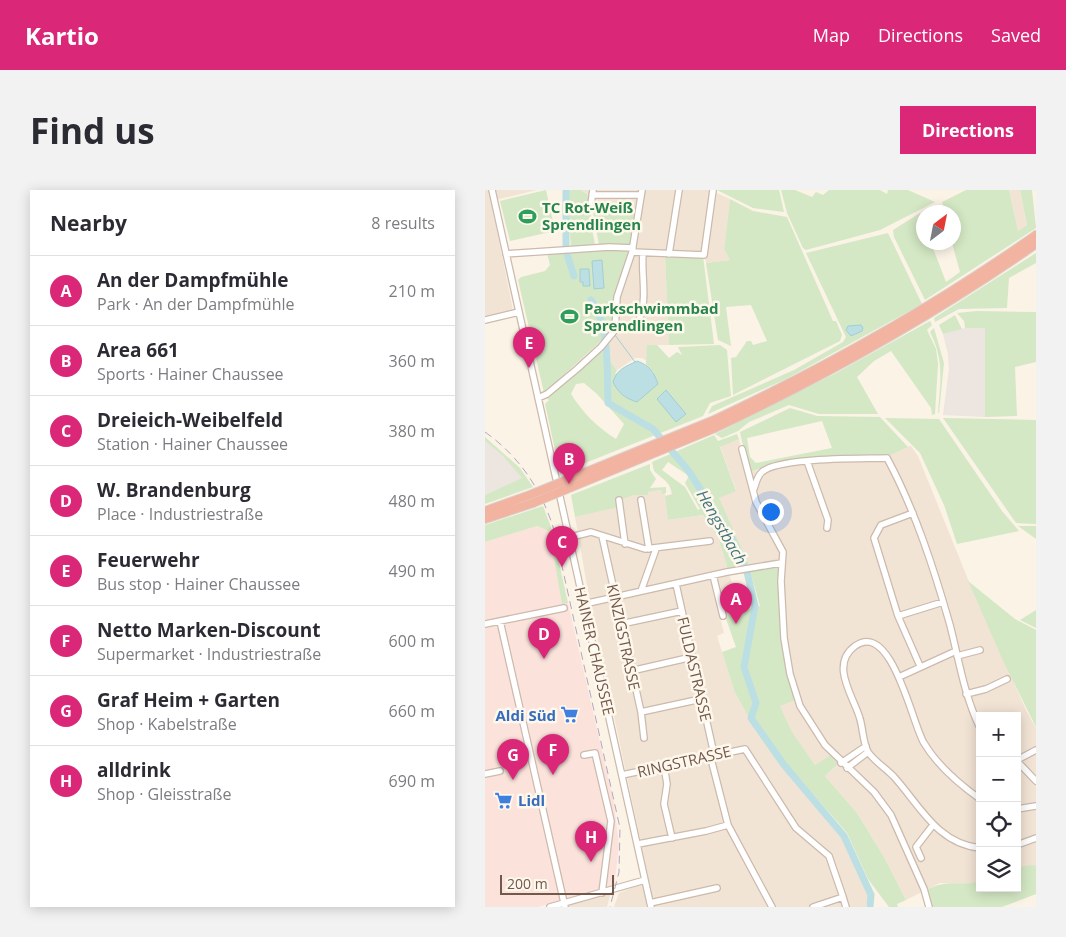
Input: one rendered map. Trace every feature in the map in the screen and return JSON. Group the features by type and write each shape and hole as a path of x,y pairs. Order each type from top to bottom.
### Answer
{"highway":[{"path":"713,424 874,338 961,285 1036,235"},
{"path":"485,519 795,389 878,344 969,289 1036,244"},
{"path":"485,511 531,499"}],"street":[{"name":"HAINER CHAUSSEE","path":"492,190 571,537 584,604 651,905"},
{"path":"669,254 679,190"},
{"path":"506,254 567,250 633,250 643,253 704,255 713,190"},
{"path":"538,398 555,388 605,343 615,330 617,297 633,250 641,193 593,193 591,204"},
{"path":"639,320 644,308 645,293 643,253"},
{"path":"485,320 519,312"},
{"path":"742,449 758,506 782,548 784,638 793,684 808,721 841,763 874,792 894,821 924,889 929,907"},
{"path":"754,492 757,478 764,470 807,461 887,458 913,513 943,602 966,694 976,718"},
{"path":"807,461 828,520 827,528"},
{"path":"619,500 625,544"},
{"path":"641,500 652,549 641,591"},
{"path":"913,513 881,525 874,538 898,616 920,666"},
{"path":"571,537 588,532 625,544 652,549 710,541"},
{"name":"KINZIGSTRASSE","path":"602,536 641,712 644,738"},
{"path":"584,604 713,575 781,563"},
{"path":"713,575 723,616"},
{"name":"FULDASTRASSE","path":"676,584 728,824 772,907"},
{"path":"898,616 943,602"},
{"path":"485,624 564,608"},
{"path":"621,624 682,611"},
{"path":"500,621 565,905"},
{"path":"976,796 953,777 927,749 918,732 899,676 887,655 872,644 859,644 847,658 845,681 860,718 867,749 894,777 933,826 962,844 976,847"},
{"path":"899,676 920,666 956,654 980,650"},
{"path":"631,671 692,657"},
{"path":"966,694 986,689 1007,679"},
{"path":"641,712 701,699"},
{"name":"RINGSTRASSE","path":"622,775 744,748 796,828 829,856 846,907"},
{"path":"841,763 867,749"},
{"path":"847,768 867,749"},
{"path":"1021,759 1036,750"},
{"path":"584,754 595,753 611,821 602,893"},
{"path":"1021,765 1036,781"},
{"path":"665,766 667,784 664,804 672,838"},
{"path":"485,774 500,771"},
{"path":"1021,808 1034,805"},
{"path":"638,844 672,838 728,824"},
{"path":"921,858 916,847 933,826"},
{"path":"1021,844 1036,838"},
{"path":"550,907 565,905 645,880"},
{"path":"651,905 717,888"},
{"path":"813,907 843,896"}],"shaded area":[{"path":"485,190 537,190 491,201 513,310 485,317"},
{"path":"581,190 710,190 730,199 724,249 730,260 706,263 705,253 665,255 669,345 647,345 647,361 642,358 635,358 617,370 601,350 618,330 618,286 629,253 635,213 593,212 592,197"},
{"path":"1009,190 1020,190 1027,225 1018,231"},
{"path":"965,328 985,328 985,417 943,415 949,369 948,354 943,334"},
{"path":"739,439 747,473 804,459 911,446 918,456 976,599 1036,728 1036,866 1021,867 1021,712 976,712 976,882 940,883 906,900 884,857 857,813 825,776 839,763 815,765 792,733 780,706 787,672 783,565 785,561 750,567 718,498 736,490 720,446"},
{"path":"485,441 503,456 523,478 485,495"},
{"path":"661,490 662,493 665,493 669,520 703,515 718,537 741,613 720,617 724,633 717,636 735,693 761,739 840,833 869,894 866,907 614,907 619,893 649,881 590,603 575,517 618,507 617,501 634,495 647,495 647,492"},
{"path":"537,526 549,531 562,603 568,603 614,803 619,845 614,888 538,907 485,907 485,542"},
{"path":"611,892 607,907 555,907"}],"green space":[{"name":"TC Rot-Weiß Sprendlingen","path":"546,190 555,231 510,241 500,201"},
{"path":"567,190 581,190 591,197 591,225 595,244 571,248"},
{"path":"717,190 779,190 784,212 753,208"},
{"path":"781,190 795,190 812,197 816,192 823,195 829,190 880,190 887,194 888,190 908,190 935,202 929,205 916,205 916,212 880,230 806,250 803,248 787,213"},
{"path":"966,190 1009,190 1018,231 1027,225 1020,190 1032,190 1036,228 925,300 894,237 893,230 916,216 916,250 934,250 946,282 960,272 954,250 961,250 961,205 943,205 942,202"},
{"path":"730,199 753,211 787,217 833,321 836,321 842,335 840,341 733,395 731,358 736,357 747,341 751,341 753,345 767,341 751,305 726,307 731,346 718,340 706,263 730,260 724,249"},
{"path":"593,212 635,213 631,246 599,245"},
{"path":"888,233 922,304 786,379 708,414 712,406 794,370 843,342 846,337 806,253"},
{"name":"Parkschwimmbad Sprendlingen","path":"629,249 618,286 614,329 544,393 518,280 521,277 545,271 550,265 547,253"},
{"path":"1036,253 1036,263 1009,278 1007,308 959,309 935,322 934,318"},
{"path":"665,255 703,256 714,344 669,345"},
{"path":"977,311 1036,312 1036,362 1015,367 1017,416 985,417 985,328 965,328 964,321 957,313"},
{"path":"955,315 962,329 943,334 939,325"},
{"path":"930,321 932,325 927,330 936,349 938,364 935,414 932,415 931,408 891,351 874,361 857,377 878,414 819,414 789,405 749,422 738,431 722,438 715,434 836,373"},
{"path":"934,328 944,363 939,413 940,362 930,332"},
{"path":"647,345 657,345 669,358 677,352 682,355 678,347 720,345 727,350 731,396 710,403 703,416 560,473 545,404 549,400 546,398 601,350 617,370 615,374 654,373 646,364","holes":["584,383 597,394 624,424 616,439 591,419 571,394 576,384"]},
{"path":"790,408 817,416 880,417 908,447 888,456 804,459 764,467 749,473 740,432","holes":["822,421 832,448 756,463 750,457 747,438"]},
{"path":"885,418 939,419 1002,511 1019,531 957,544 944,505 920,453"},
{"path":"943,418 1036,420 1036,524 1016,523"},
{"path":"737,434 739,439 720,447 736,491 719,498 750,567 728,570 718,537 703,515 668,520 665,496 672,494 670,486 654,471 652,462 714,435 718,441","holes":["668,462 689,476 685,483 700,509 698,510 685,487 662,470"]},
{"path":"485,437 520,468 533,487 485,504 485,495 522,478 503,456 485,441"},
{"path":"650,464 650,470 656,479 650,488 666,487 666,493 662,494 661,490 648,492 648,495 634,495 618,501 619,507 575,517 571,495"},
{"path":"543,506 551,527 568,603 562,604 549,531 537,526 485,542 485,525"},
{"path":"1018,526 1036,526 1036,539"},
{"path":"779,566 782,640 795,700 780,706 792,732 815,765 831,755 839,763 825,776 857,813 884,857 906,900 897,904 898,907 889,907 868,879 847,833 800,779 797,783 761,739 735,693 722,652 736,647 725,616 760,606 750,571"},
{"path":"968,581 1015,619 1036,630 1036,727 1004,663"},
{"path":"1036,610 1036,628 1020,620"},
{"path":"1021,866 1036,866 1036,894 1002,907 931,907 926,890 941,884 976,882 976,892 1021,892"}],"water":[{"path":"602,260 604,288 594,289 592,261"},
{"path":"580,269 589,269 590,286 583,286 583,282 580,282"},
{"path":"861,325 862,331 851,336 846,330 848,326"},
{"path":"637,361 651,370 658,384 637,402 623,395 613,382 619,371"},
{"path":"666,390 686,414 676,422 657,399"}],"waterway":[{"name":"Hengstbach","path":"566,190 566,251 574,276"},
{"name":"Hengstbach","path":"591,300 602,322 606,349 608,403 653,429 688,470 731,537 747,572 755,606 744,667 756,703 751,718 784,765 844,836 871,895 870,907"},
{"name":"Hengstbach","path":"600,323 611,329"},
{"path":"615,335 635,362"}],"railway":[{"path":"485,432 497,441 528,475 543,501 554,530 620,828 619,872 610,907"}],"place":[{"name":"TC Rot-Weiß Sprendlingen","path":"528,216"},
{"name":"Parkschwimmbad Sprendlingen","path":"570,317"},
{"name":"Feuerwehr","path":"529,368"},
{"name":"Area 661","path":"569,484"},
{"name":"Dreieich-Weibelfeld","path":"562,567"},
{"name":"An der Dampfmühle","path":"736,624"},
{"name":"W. Brandenburg","path":"544,659"},
{"name":"Aldi Süd","path":"570,715"},
{"name":"Netto Marken-Discount","path":"553,775"},
{"name":"Graf Heim + Garten","path":"513,780"},
{"name":"Lidl","path":"504,800"},
{"name":"alldrink","path":"591,862"}]}
